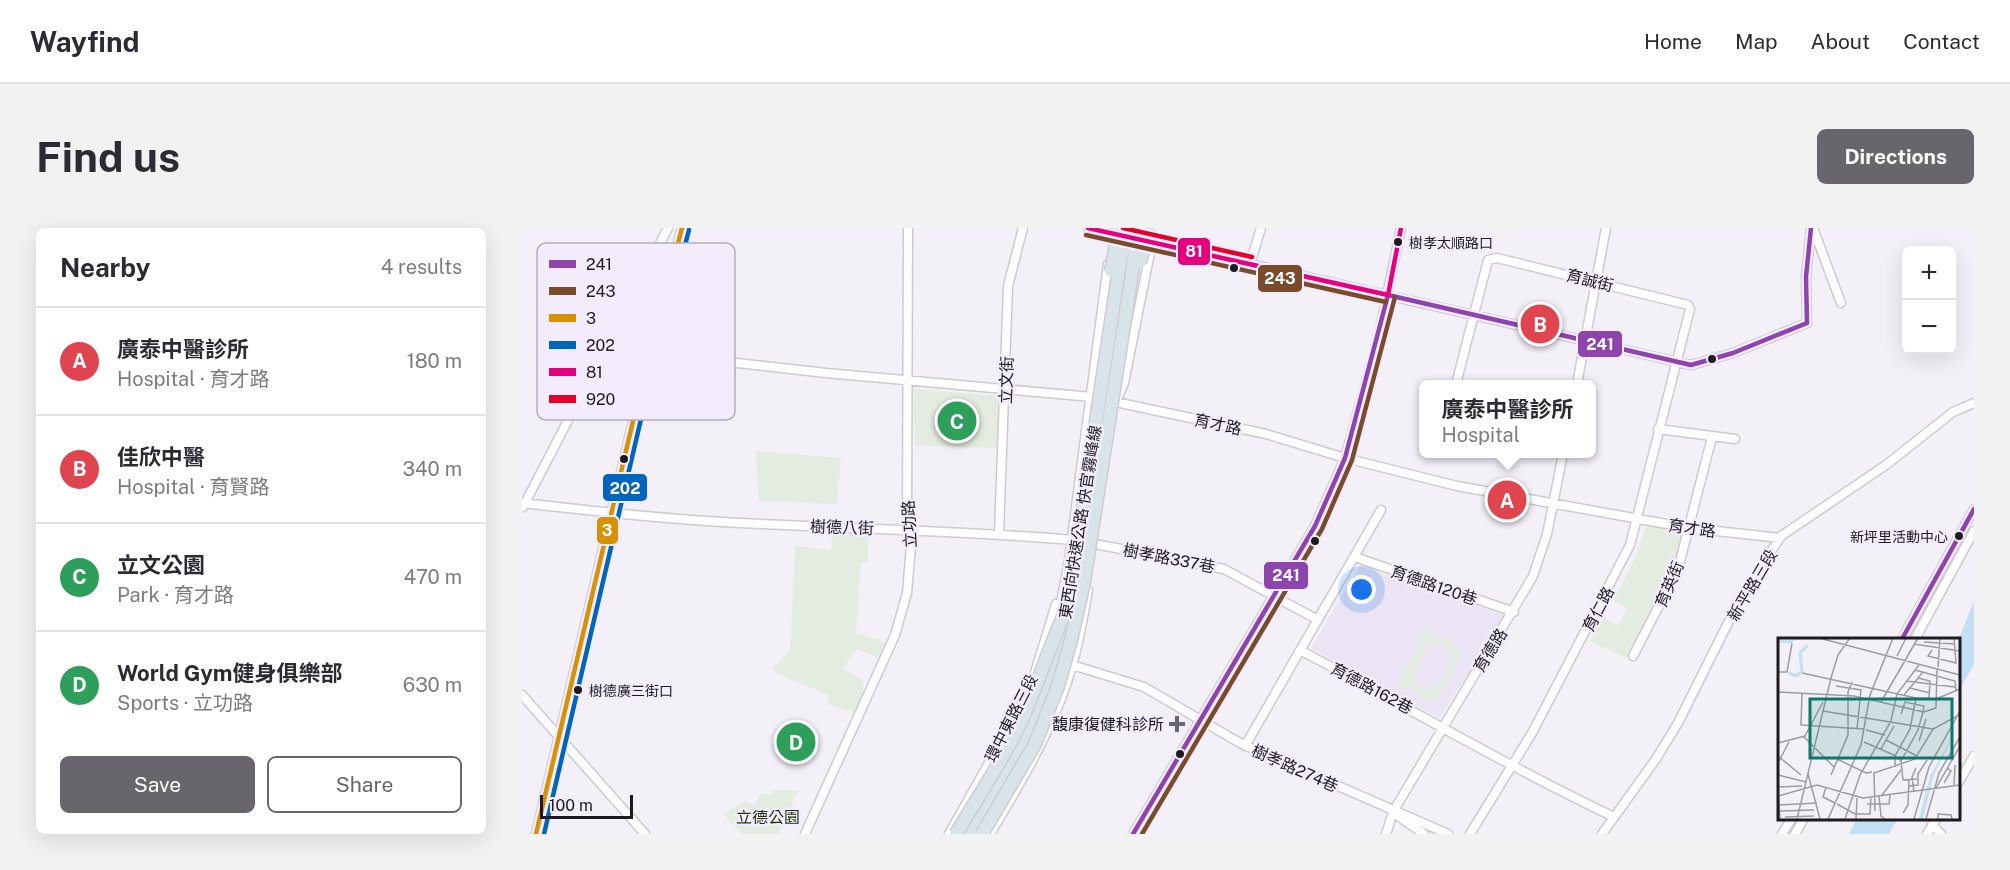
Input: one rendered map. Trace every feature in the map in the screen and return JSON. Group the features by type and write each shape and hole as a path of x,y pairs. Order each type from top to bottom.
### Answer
{"highway":[{"path":"1114,341 1149,228"},
{"path":"1114,341 1108,290 1120,230"},
{"name":"東西向快速公路 快官霧峰線","path":"970,834 1025,738 1041,701 1068,606 1114,341 1140,232"},
{"name":"東西向快速公路 快官霧峰線","path":"982,834 1035,744 1058,686 1084,582 1114,341"},
{"path":"956,834 1016,731 1051,642 1068,606"}],"street":[{"path":"661,243 668,228"},
{"path":"678,243 682,228"},
{"name":"立功路","path":"806,834 895,635 907,593 912,534 907,530 908,228"},
{"name":"立文街","path":"999,534 1008,286 1023,228"},
{"path":"1088,228 1140,232 1152,241 1691,365 1733,353 1807,323 1806,277 1812,228"},
{"path":"1116,402 1124,383 1154,228"},
{"path":"1250,264 1261,228"},
{"path":"1133,834 1315,525 1345,458 1388,295 1401,228"},
{"path":"1577,380 1606,228"},
{"path":"1812,228 1841,303"},
{"name":"環中東路三段","path":"961,834 1034,700 1055,636 1069,560 1092,397 1096,340 1120,230"},
{"path":"990,834 1040,746 1057,711 1079,640 1140,232"},
{"name":"育誠街","path":"1475,315 1488,260 1497,258 1688,305 1690,309 1676,363"},
{"path":"1457,380 1475,315"},
{"name":"育才路","path":"735,362 908,381 1092,397 1266,434 1345,458 1446,483 1689,528 1780,538"},
{"name":"育仁路","path":"1470,834 1532,733 1630,544 1676,363"},
{"name":"新平路三段","path":"1602,834 1678,723 1739,601 1780,538 1889,462 1953,412 1974,403"},
{"path":"523,504 568,420"},
{"path":"536,834 634,420"},
{"path":"1658,429 1735,439"},
{"name":"育英街","path":"1633,656 1678,569 1712,437"},
{"name":"育德路","path":"1386,834 1393,812 1514,612 1533,576 1547,534 1562,458"},
{"name":"樹德八街","path":"523,504 761,524 999,534 1072,540"},
{"path":"1903,638 1974,509"},
{"path":"1245,746 1381,510"},
{"path":"1916,638 1974,531"},
{"name":"樹孝路337巷","path":"1095,544 1224,568 1318,620"},
{"name":"育德路120巷","path":"1355,557 1514,612"},
{"name":"環中東路三段","path":"949,834 1018,711 1034,675 1069,560"},
{"name":"育德路162巷","path":"1300,650 1444,727 1511,766 1614,817"},
{"name":"樹孝路274巷","path":"1072,665 1144,687 1245,746 1393,812"},
{"path":"522,695 645,834"},
{"path":"1959,781 1974,756"},
{"path":"1393,812 1424,834"},
{"path":"1393,812 1448,834"},
{"path":"1782,834 1791,819"},
{"path":"1795,834 1803,819"},
{"path":"1927,834 1934,821"},
{"path":"1934,821 1941,834"}],"shaded area":[{"path":"1360,566 1506,616 1439,718 1311,648"}],"green space":[{"path":"913,389 1000,396 999,448 915,446"},
{"path":"756,451 841,458 837,504 759,501"},
{"path":"1650,526 1681,531 1683,535 1674,570 1626,658 1590,641 1603,617 1618,626 1627,609 1614,600 1632,565 1646,528"},
{"path":"832,528 868,530 868,562 861,562 856,633 885,642 879,658 857,649 843,668 863,680 863,696 856,713 829,705 828,695 772,669 790,651 795,546 831,550"},
{"path":"1427,627 1434,631 1432,637 1447,639 1454,644 1460,658 1436,700 1423,698 1409,686 1406,691 1397,686","holes":["1435,643 1447,647 1452,658 1436,687 1425,690 1417,685 1413,676 1428,645"]},
{"name":"立德公園","path":"773,790 798,790 779,834 742,834 723,814 745,801 755,806 760,794 772,794"}],"water":[{"path":"1974,601 1974,664 1959,691 1959,638"},
{"path":"1856,819 1897,819 1889,834 1849,834"}],"transit line":[{"name":"3","path":"678,243 682,228"},
{"name":"81","path":"1088,228 1388,295"},
{"name":"920","path":"1123,228 1252,257"},
{"name":"81","path":"1388,295 1401,228"},
{"name":"241","path":"1807,323 1806,277 1811,228"},
{"name":"202","path":"686,243 689,230"},
{"name":"243","path":"1086,235 1386,302"},
{"name":"241","path":"1388,295 1691,365 1733,353 1807,323"},
{"name":"241","path":"1133,834 1315,526 1345,458 1388,295"},
{"name":"243","path":"1142,834 1322,529 1352,460 1395,297"},
{"name":"3","path":"536,834 633,420"},
{"name":"202","path":"544,834 641,420"},
{"name":"241","path":"1903,638 1974,509"}],"place":[{"name":"樹孝太順路口","path":"1398,242"},
{"name":"佳欣中醫","path":"1540,324"},
{"name":"立文公園","path":"957,421"},
{"name":"廣泰中醫診所","path":"1507,500"},
{"name":"新坪里活動中心","path":"1959,536"},
{"name":"樹德廣三街口","path":"578,690"},
{"name":"馥康復健科診所","path":"1177,724"},
{"name":"World Gym健身俱樂部","path":"796,742"}]}
